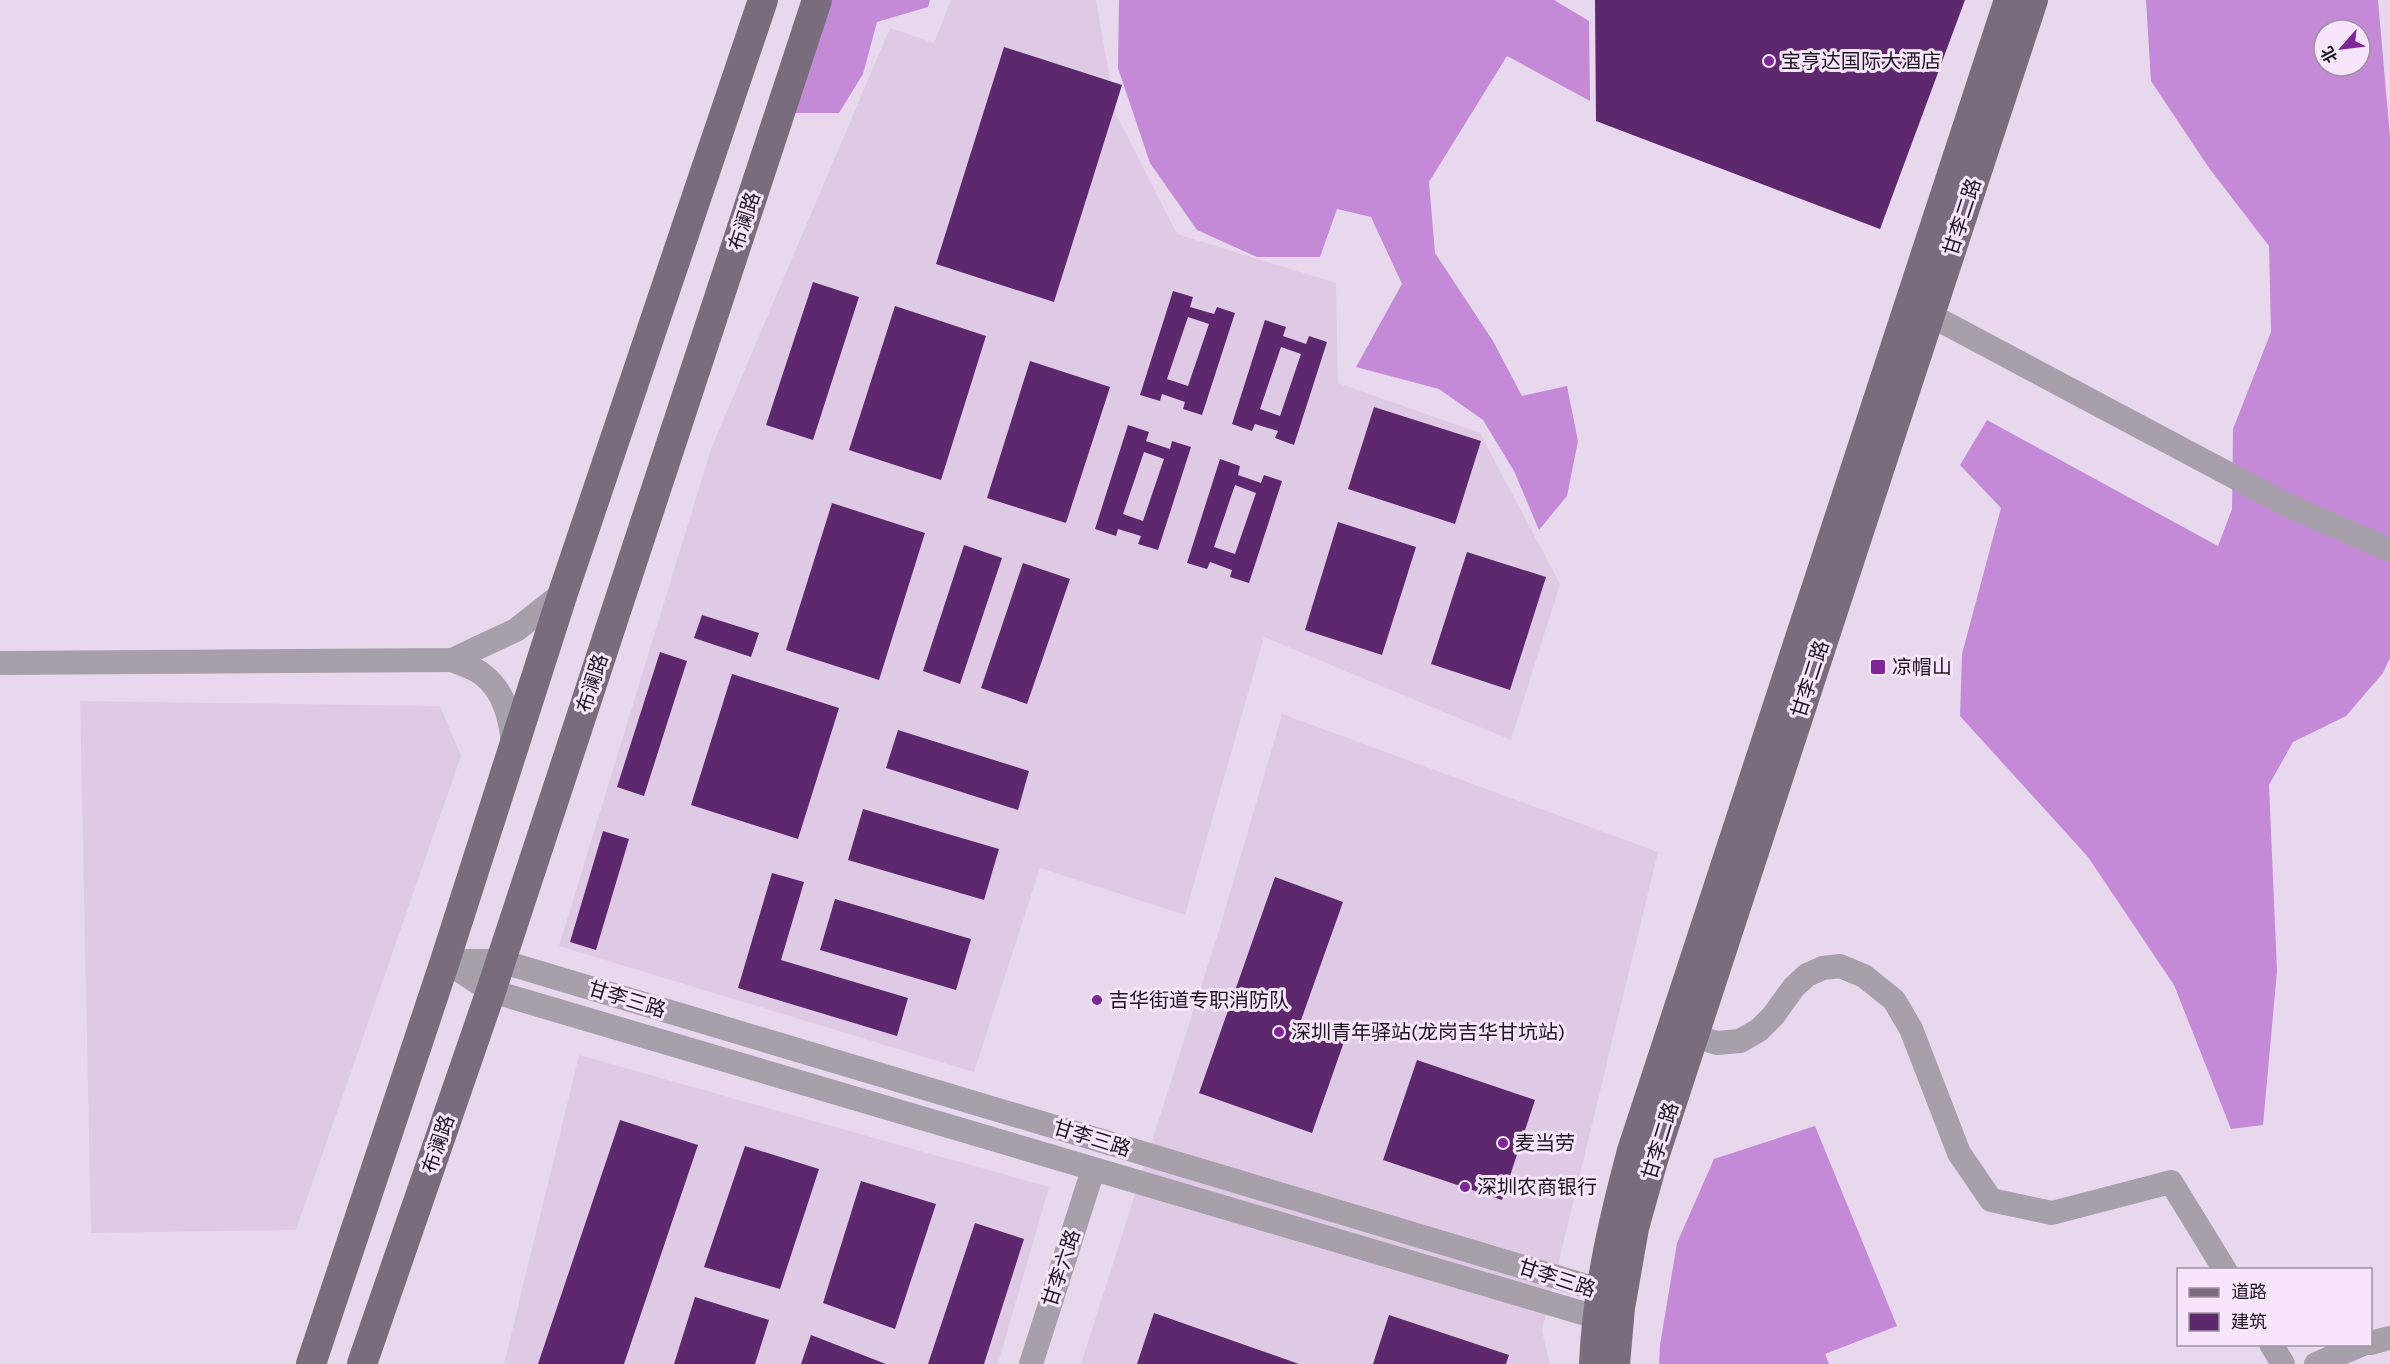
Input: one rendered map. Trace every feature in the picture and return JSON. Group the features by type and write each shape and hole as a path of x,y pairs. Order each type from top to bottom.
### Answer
{"main road":[{"path":"311,1364 445,961 563,593 763,0"},
{"name":"布澜路","path":"362,1364 491,991 817,0"},
{"name":"甘李二路","path":"1594,1364 1605,1305 1613,1221 1632,1151 2009,0"},
{"name":"甘李二路","path":"1615,1364 1605,1305 1637,1217 1693,1036 2033,0"}],"street":[{"path":"1930,315 2287,505 2390,550"},
{"path":"0,663 452,660 516,630 563,593"},
{"path":"452,660 482,674 501,696 511,720 514,748"},
{"name":"甘李三路","path":"445,961 500,961 1605,1305"},
{"name":"甘李三路","path":"445,961 491,991 1605,1305"},
{"path":"1693,1036 1718,1043 1740,1041 1759,1030 1773,1016 1794,987 1807,975 1823,968 1840,966 1864,976 1894,1000 1911,1029 1959,1153 1991,1200 2052,1213 2171,1182 2224,1268"},
{"name":"甘李六路","path":"1031,1364 1092,1173"},
{"path":"2372,1342 2390,1338"},
{"path":"2272,1346 2283,1364"},
{"path":"2316,1364 2358,1346"}],"shaded area":[{"path":"827,0 930,0 928,7 877,22 863,74 839,113 790,113"},
{"path":"951,0 1096,0 1116,114 1177,234 1336,283 1338,383 1480,433 1560,584 1511,740 1264,637 1185,915 1040,868 974,1072 559,946 711,449 890,28 934,43"},
{"path":"1119,0 1554,0 1589,21 1590,101 1507,56 1429,182 1435,253 1493,341 1522,396 1567,386 1578,441 1567,496 1539,530 1514,471 1483,420 1439,389 1356,367 1402,284 1371,217 1337,209 1320,257 1257,257 1197,230 1150,163 1118,68"},
{"path":"2146,0 2378,0 2390,137 2390,658 2383,673 2346,716 2293,742 2269,785 2277,971 2263,1125 2231,1129 2174,985 2088,857 1960,716 1962,654 2001,508 1960,465 1987,420 2218,546 2232,509 2233,429 2271,332 2269,246 2209,168 2151,81"},
{"path":"80,701 440,706 461,756 296,1230 91,1233"},
{"path":"1282,714 1658,852 1542,1331 1550,1364 1081,1364 1220,927"},
{"path":"579,1055 1049,1187 998,1364 504,1364"},
{"path":"1815,1126 1897,1326 1825,1354 1829,1364 1659,1364 1660,1345 1677,1243 1714,1159"}],"building":[{"name":"宝亨达国际大酒店","path":"1595,0 1965,0 1880,229 1596,121"},
{"path":"1004,47 1122,85 1054,302 936,264"},
{"path":"813,282 859,297 813,440 766,425"},
{"path":"1173,291 1193,297 1190,307 1214,314 1217,307 1235,313 1202,415 1183,409 1185,402 1162,394 1160,401 1140,395","holes":["1188,317 1209,324 1188,386 1167,379"]},
{"path":"895,306 986,336 941,480 849,450"},
{"path":"1265,320 1286,327 1283,336 1306,344 1309,336 1327,342 1294,445 1275,438 1278,431 1255,424 1252,431 1232,424","holes":["1281,347 1301,354 1280,416 1260,409"]},
{"path":"1030,361 1110,387 1066,523 987,498"},
{"path":"1374,407 1481,441 1455,524 1348,489"},
{"path":"1128,425 1149,432 1146,441 1170,449 1172,441 1191,447 1158,550 1138,544 1141,536 1118,529 1116,536 1095,529","holes":["1144,452 1164,459 1143,521 1123,514"]},
{"path":"1220,459 1240,466 1238,475 1261,483 1264,475 1282,481 1249,583 1230,577 1232,570 1210,562 1207,569 1187,563","holes":["1235,485 1256,493 1235,554 1214,547"]},
{"path":"832,503 925,533 879,680 786,650"},
{"path":"1338,522 1416,547 1382,655 1305,630"},
{"path":"964,545 1002,558 960,684 923,671"},
{"path":"1467,552 1546,577 1510,690 1431,664"},
{"path":"1023,563 1070,579 1027,704 981,688"},
{"path":"702,615 759,633 751,657 694,638"},
{"path":"660,652 687,661 644,796 617,787"},
{"path":"732,674 839,708 798,839 691,805"},
{"path":"898,730 1029,771 1018,810 886,768"},
{"path":"863,809 999,849 984,900 848,860"},
{"path":"603,831 629,839 596,950 570,942"},
{"path":"772,873 804,882 781,960 908,998 897,1036 738,988"},
{"path":"1275,877 1343,902 1300,1023 1345,1039 1312,1133 1199,1093"},
{"path":"835,899 971,939 956,990 820,950"},
{"path":"1417,1060 1535,1100 1502,1200 1383,1160"},
{"path":"620,1120 698,1145 624,1364 538,1364"},
{"path":"745,1146 819,1169 780,1289 704,1267"},
{"path":"861,1181 936,1204 895,1329 823,1303"},
{"path":"975,1223 1024,1239 984,1364 928,1364"},
{"path":"695,1297 769,1320 755,1364 674,1364"},
{"path":"1154,1313 1299,1364 1137,1364"},
{"path":"1389,1315 1509,1355 1506,1364 1373,1364"},
{"path":"811,1335 886,1364 801,1364"}],"place":[{"name":"宝亨达国际大酒店","path":"1769,61"},
{"name":"凉帽山","path":"1878,667"},
{"name":"吉华街道专职消防队","path":"1097,1000"},
{"name":"深圳青年驿站(龙岗吉华甘坑站)","path":"1279,1032"},
{"name":"麦当劳","path":"1503,1143"},
{"name":"深圳农商银行","path":"1465,1187"}]}
